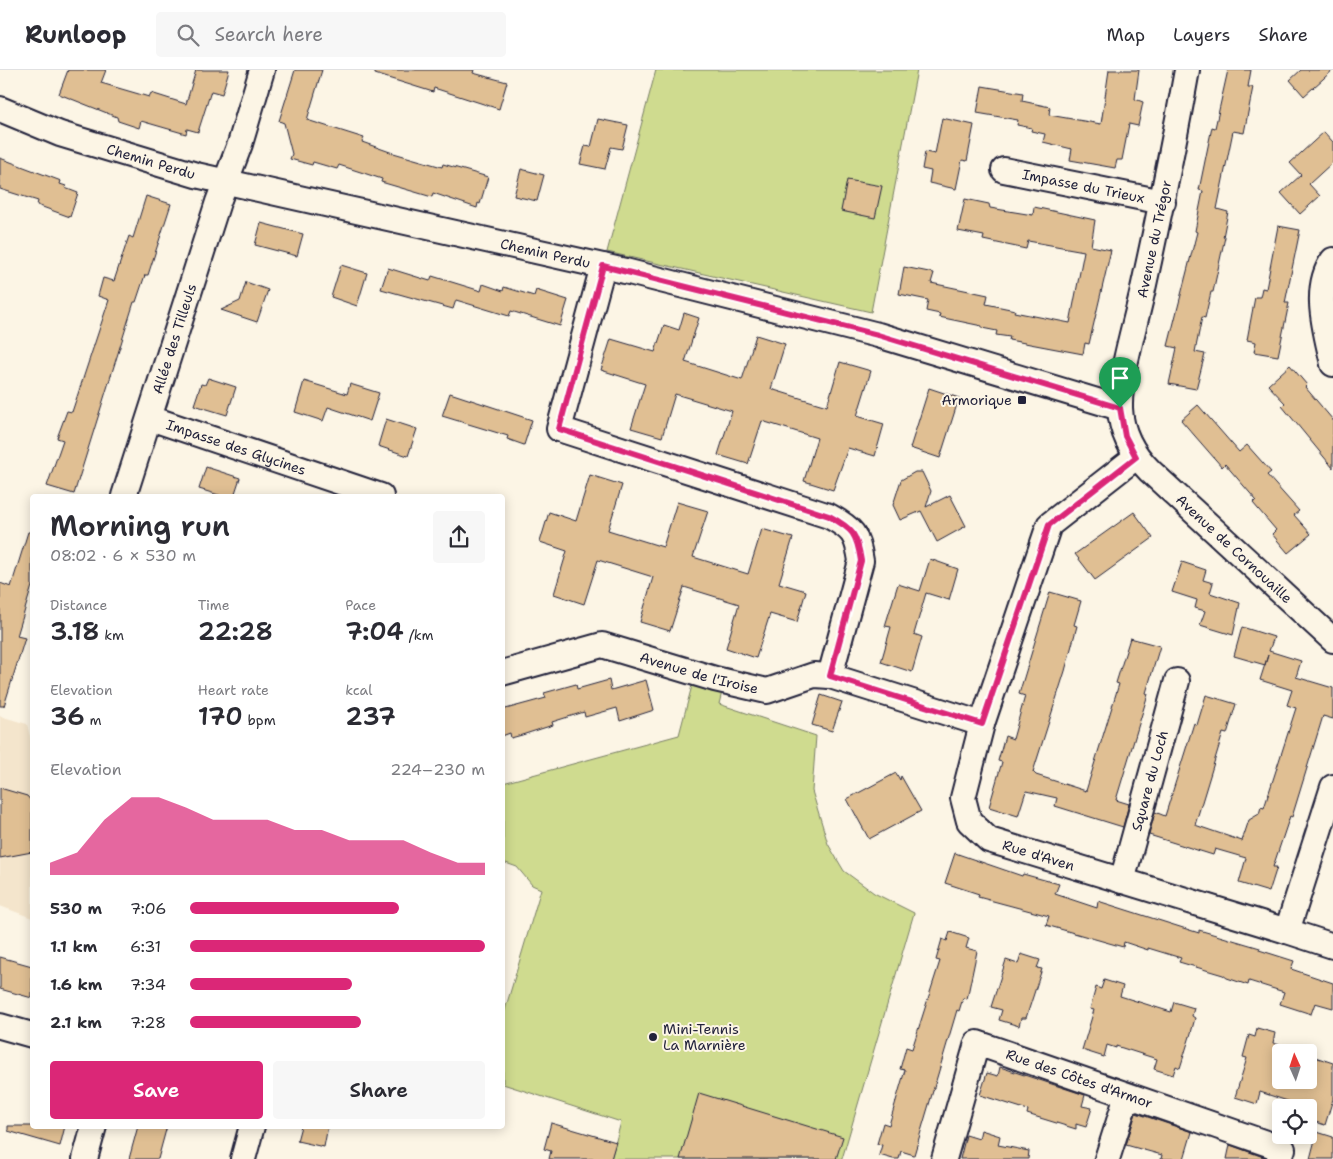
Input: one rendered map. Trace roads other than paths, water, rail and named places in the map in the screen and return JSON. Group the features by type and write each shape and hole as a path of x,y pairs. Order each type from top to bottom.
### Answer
{"street":[{"name":"Allée des Tilleuls","path":"125,494 218,202 240,144 262,70"},
{"name":"Avenue du Trégor","path":"1136,457 1125,436 1120,408 1126,370 1163,202 1187,70"},
{"name":"Chemin Perdu","path":"0,109 60,134 196,175 603,266 878,335 1120,408"},
{"name":"Impasse du Trieux","path":"1004,170 1163,202"},
{"path":"1333,260 1328,267 1322,293 1323,320 1333,364"},
{"path":"603,266 559,429 829,516 850,528 858,544 861,561 830,676"},
{"name":"Impasse des Glycines","path":"150,418 375,494"},
{"name":"Avenue de Cornouaille","path":"1136,457 1333,640"},
{"name":"Rue d'Aven","path":"1136,457 1049,525 982,724 963,798 969,821 989,840 1333,946"},
{"name":"Avenue de l'Iroise","path":"505,672 602,645 715,679 767,691 814,675 830,676 982,724"},
{"name":"Square du Loch","path":"1122,881 1177,681"},
{"path":"1287,931 1333,787"},
{"path":"0,1026 30,1034"},
{"name":"Rue des Côtes d'Armor","path":"944,1159 977,1043 1283,1149 1279,1159"},
{"path":"1107,1159 1127,1096"},
{"path":"85,1159 93,1129"},
{"path":"243,1159 251,1129"}],"place":[{"name":"Armorique","path":"1022,400"},
{"name":"Mini-Tennis La Marnière","path":"653,1037"}]}
